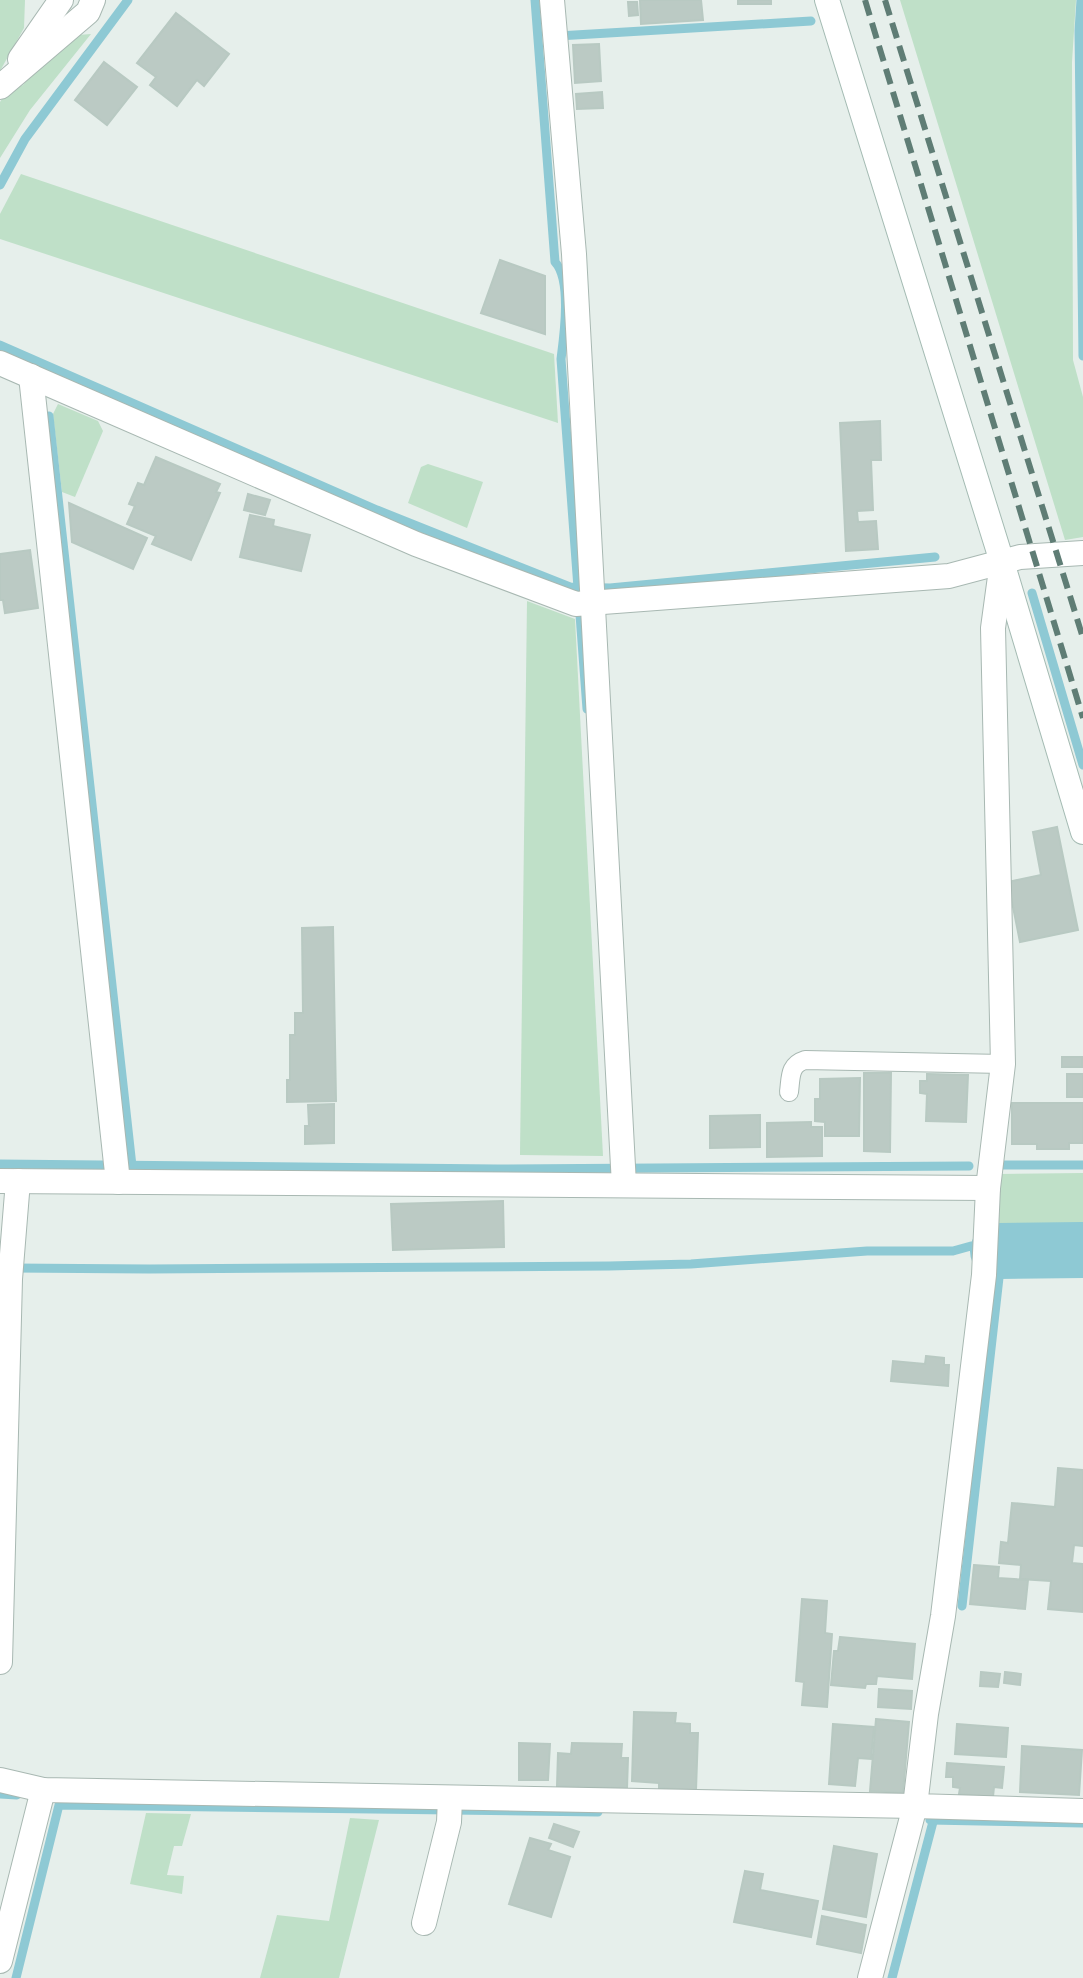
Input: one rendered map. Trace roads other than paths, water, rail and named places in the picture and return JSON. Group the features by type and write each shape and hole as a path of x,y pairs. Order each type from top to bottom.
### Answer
{"street":[{"path":"0,87 61,0"},
{"path":"0,87 88,12 93,0"},
{"path":"552,0 574,254 587,599 623,1174"},
{"path":"827,0 1083,832"},
{"path":"0,363 416,544 587,599 949,576 1020,557 1083,553"},
{"path":"31,376 117,1172"},
{"path":"870,1978 915,1806 926,1714 943,1616 984,1275 988,1188 1003,1064 993,628 1002,562"},
{"path":"0,1662 11,1268 9,1181 117,1172 623,1174 988,1188"},
{"path":"0,1780 43,1790 450,1808 915,1806 1083,1811"},
{"path":"0,1961 43,1790"},
{"path":"424,1923 450,1808"}],"lane":[{"path":"789,1092 792,1067 796,1062 805,1060 1003,1064"}],"waterway":[{"path":"0,185 25,139 128,0"},
{"path":"535,0 555,262 564,282 565,295 561,359 587,709"},
{"path":"1081,0 1083,356"},
{"path":"558,36 811,21"},
{"path":"0,345 377,510 570,587 610,588 935,557"},
{"path":"49,416 132,1166"},
{"path":"1032,593 1083,765"},
{"path":"0,1164 497,1169 969,1166"},
{"path":"1003,1165 1083,1165"},
{"path":"12,1268 609,1266 691,1264 867,1251 953,1251 971,1246"},
{"path":"998,1251 1083,1250"},
{"path":"962,1606 1002,1251"},
{"path":"0,1794 17,1795"},
{"path":"16,1978 59,1805 598,1812"},
{"path":"892,1978 934,1818"},
{"path":"930,1820 1083,1823"}],"railway":[{"path":"865,0 1083,718"},
{"path":"885,0 1083,638"}]}
